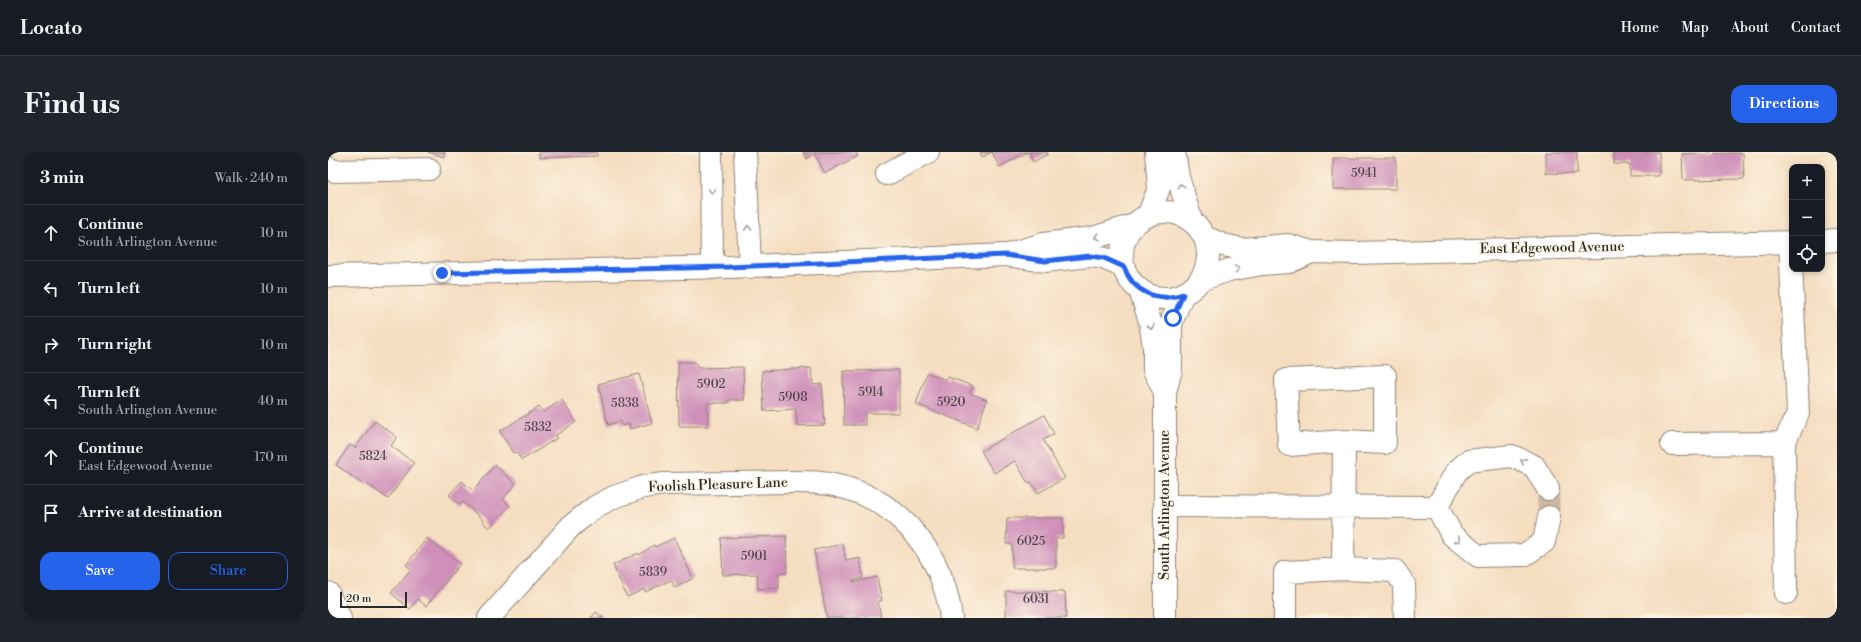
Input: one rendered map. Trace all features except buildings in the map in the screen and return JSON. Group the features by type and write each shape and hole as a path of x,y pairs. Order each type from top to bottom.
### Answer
{"main road":[{"path":"711,152 712,268"},
{"path":"745,152 750,267"},
{"path":"887,174 928,152"},
{"path":"1006,255 1043,244 1093,238 1141,220 1158,213 1170,212 1191,220 1205,237 1208,248 1206,270 1193,288 1183,294 1172,297 1161,298 1150,295 1140,290 1128,277 1124,267 1122,256 1123,245 1127,234 1141,220 1159,188 1156,152"},
{"path":"1174,152 1178,177 1191,220"},
{"path":"328,168 335,171 429,169"},
{"path":"1205,237 1223,245 1242,249 1288,245 1312,252"},
{"path":"1825,241 1837,240"},
{"name":"East Edgewood Avenue","path":"1312,252 1355,253 1789,242"},
{"path":"1200,280 1228,270 1262,264 1289,262 1312,252"},
{"path":"328,276 750,267 1006,255 1045,261 1090,256 1104,258 1124,267"},
{"path":"1786,593 1784,443 1798,413 1792,272"},
{"name":"South Arlington Avenue","path":"1140,290 1150,321 1154,346 1154,370 1165,392"},
{"name":"South Arlington Avenue","path":"1165,618 1165,392 1171,370 1171,326 1183,294"},
{"path":"1385,376 1385,443 1344,442 1289,445 1286,380 1385,376"},
{"path":"1342,569 1344,442"},
{"path":"1672,444 1784,443"},
{"path":"1437,507 1456,472 1468,461 1512,456 1534,466 1548,489"},
{"name":"Foolish Pleasure Lane","path":"489,618 571,526 595,507 614,496 643,487 664,484 817,482 846,488 876,501 897,515 912,530 925,546 936,564 947,593 951,618"},
{"path":"1165,506 1437,507"},
{"path":"1437,507 1452,535 1478,556 1524,555 1544,542 1550,517"},
{"path":"1285,618 1285,572 1342,569 1395,571 1404,584 1405,618"},
{"path":"328,593 340,618"}],"tunnel":[{"path":"1548,489 1549,517"}],"route":[{"path":"442,273 729,267 1006,255 1045,261 1090,256 1104,258 1124,267 1128,277 1140,290 1145,293 1161,298 1183,294 1173,318"}]}
